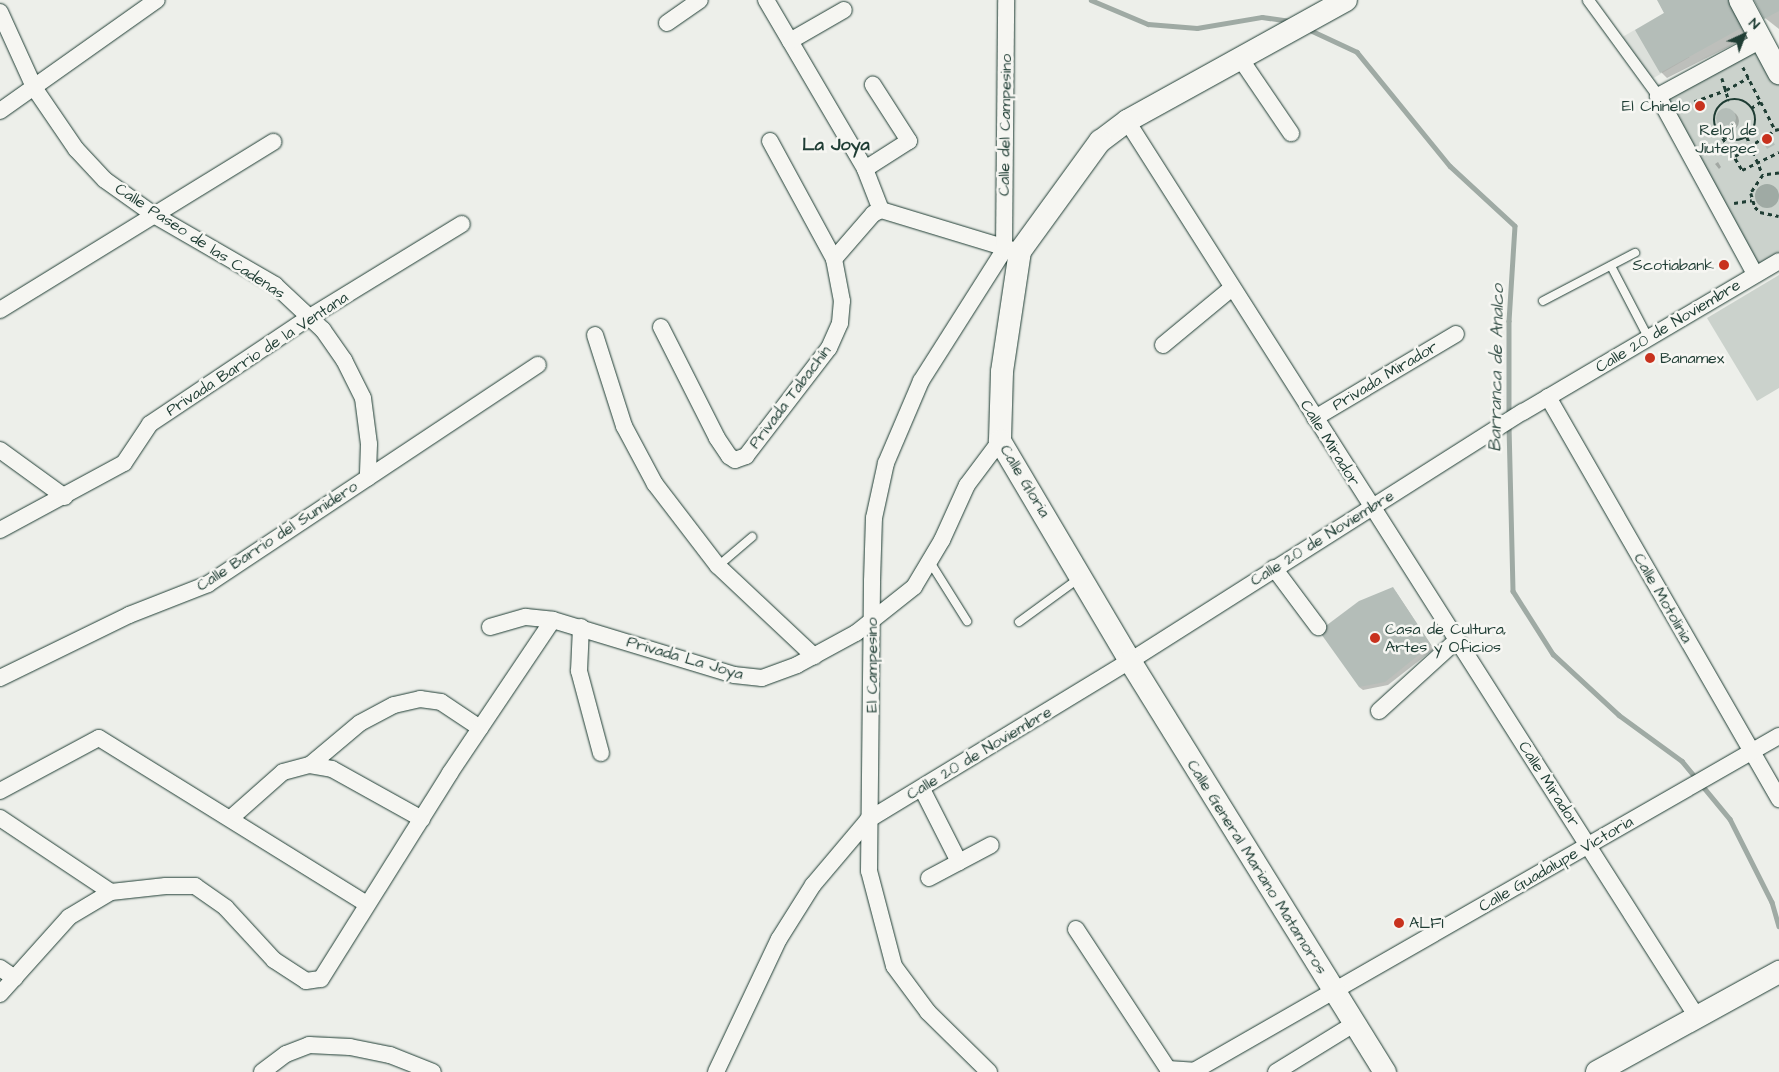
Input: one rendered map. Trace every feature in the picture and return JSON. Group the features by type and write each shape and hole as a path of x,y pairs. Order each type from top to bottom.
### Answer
{"main road":[{"path":"1740,0 1779,73"},
{"path":"1012,250 1100,141 1127,121 1240,58 1285,36 1339,4"},
{"name":"Calle Gloria","path":"1012,250 1002,372 1000,441 1130,661"},
{"name":"Calle General Mariano Matamoros","path":"1130,661 1385,1072"},
{"path":"1597,1072 1776,974"}],"street":[{"path":"0,111 35,89 156,0"},
{"path":"667,23 700,0"},
{"path":"766,0 865,169 881,210"},
{"name":"Calle del Campesino","path":"1006,0 1012,250"},
{"path":"1588,0 1658,96 1755,274"},
{"path":"790,42 844,10"},
{"name":"Calle Paseo de las Cadenas","path":"0,12 35,89 76,149 100,174 154,215 275,285 310,316 344,360 363,398 370,444 368,478"},
{"path":"1658,96 1761,40"},
{"path":"1240,58 1291,133"},
{"path":"865,169 909,141 872,85"},
{"name":"Calle Mirador","path":"1127,121 1314,418 1589,845 1697,1017"},
{"name":"Privada Tabachín","path":"661,327 716,438 729,456 735,460 746,456 828,348 840,323 842,301 834,259 770,141"},
{"path":"0,310 273,142"},
{"path":"834,259 873,214 881,210 1012,250"},
{"name":"Privada Barrio de la Ventana","path":"0,530 65,497 124,463 150,424 310,316 462,224"},
{"name":"El Campesino","path":"989,1072 928,1012 894,966 869,871 868,820 874,518 886,463 921,381 1012,250"},
{"name":"Calle 20 de Noviembre","path":"716,1072 779,938 824,871 868,820 922,789 1130,661 1371,506 1548,397 1779,260"},
{"path":"1163,345 1232,288"},
{"name":"Privada Mirador","path":"1314,418 1456,334"},
{"path":"596,335 624,426 655,484 718,566 814,656"},
{"name":"Calle Barrio del Sumidero","path":"0,678 129,615 208,584 538,365"},
{"name":"Calle Motolinia","path":"1548,397 1779,799"},
{"name":"Privada La Joya","path":"490,626 526,617 553,620 581,627 734,676 762,678 814,656 872,623 914,587 930,562 967,485 1000,441"},
{"path":"0,450 65,497"},
{"path":"1274,568 1318,627"},
{"path":"0,994 69,917 111,892 195,886 226,908 274,960 306,981 321,979 480,728 553,620"},
{"path":"581,627 578,672 601,753"},
{"path":"1379,711 1456,640"},
{"path":"231,818 283,772 310,765 360,723 394,705 420,699 441,702 480,728"},
{"name":"Calle Guadalupe Victoria","path":"1076,929 1168,1069 1194,1071 1245,1044 1333,991 1779,736"},
{"path":"0,790 99,738 367,904"},
{"path":"310,765 332,770 422,818"},
{"path":"922,789 960,862"},
{"path":"0,818 111,892"},
{"path":"929,878 991,845"},
{"path":"0,968 15,978"},
{"path":"1276,1072 1354,1024"},
{"path":"262,1072 286,1054 310,1046 350,1047 390,1055 432,1072"}],"lane":[{"path":"1544,301 1635,253"},
{"path":"1611,266 1648,337"},
{"path":"718,566 752,537"},
{"path":"930,562 967,621"},
{"path":"1019,622 1082,577"}],"path":[{"path":"1734,156 1777,129 1736,54"},
{"path":"1716,64 1729,101"},
{"path":"1666,111 1726,90 1748,76"},
{"path":"1722,136 1735,141 1747,137 1756,120 1752,108 1742,100 1729,101 1715,116 1722,136 1742,170 1779,152"},
{"path":"1752,108 1762,102"},
{"path":"1747,137 1752,144 1762,175"},
{"path":"1779,173 1762,175 1753,186 1752,200 1760,212 1779,216"}],"shaded area":[{"path":"1664,13 1690,57 1648,81 1622,37"},
{"path":"1759,43 1779,78 1779,258 1757,270 1664,96"},
{"path":"1767,184 1775,188 1779,196 1775,204 1767,208 1759,204 1755,196 1759,188"},
{"path":"1779,275 1779,388 1757,401 1707,318"}],"building":[{"path":"1657,0 1729,0 1743,27 1660,73 1635,30 1664,13"},
{"path":"1754,0 1779,0 1779,11 1764,19"},
{"path":"1726,108 1733,111 1736,118 1733,125 1726,128 1719,125 1716,118 1719,111"},
{"path":"1770,136 1775,145 1767,149 1762,140"},
{"name":"Casa de Cultura, Artes y Oficios","path":"1393,587 1431,645 1385,682 1359,687 1319,631 1359,601"}],"waterway":[{"name":"Barranca de Analco","path":"1091,0 1148,24 1197,28 1262,17 1292,21"},
{"name":"Barranca de Analco","path":"1308,29 1357,52 1450,166 1515,226 1509,321 1509,416"},
{"name":"Barranca de Analco","path":"1509,426 1513,591 1553,654 1619,715 1682,761 1730,819 1772,902 1779,926"}],"place":[{"name":"El Chinelo","path":"1700,106"},
{"name":"Reloj de Jiutepec","path":"1767,139"},
{"name":"Scotiabank","path":"1724,265"},
{"name":"Banamex","path":"1650,358"},
{"name":"Casa de Cultura, Artes y Oficios","path":"1375,638"},
{"name":"ALFI","path":"1399,923"}],"district":[{"name":"La Joya","path":"836,145"}]}
